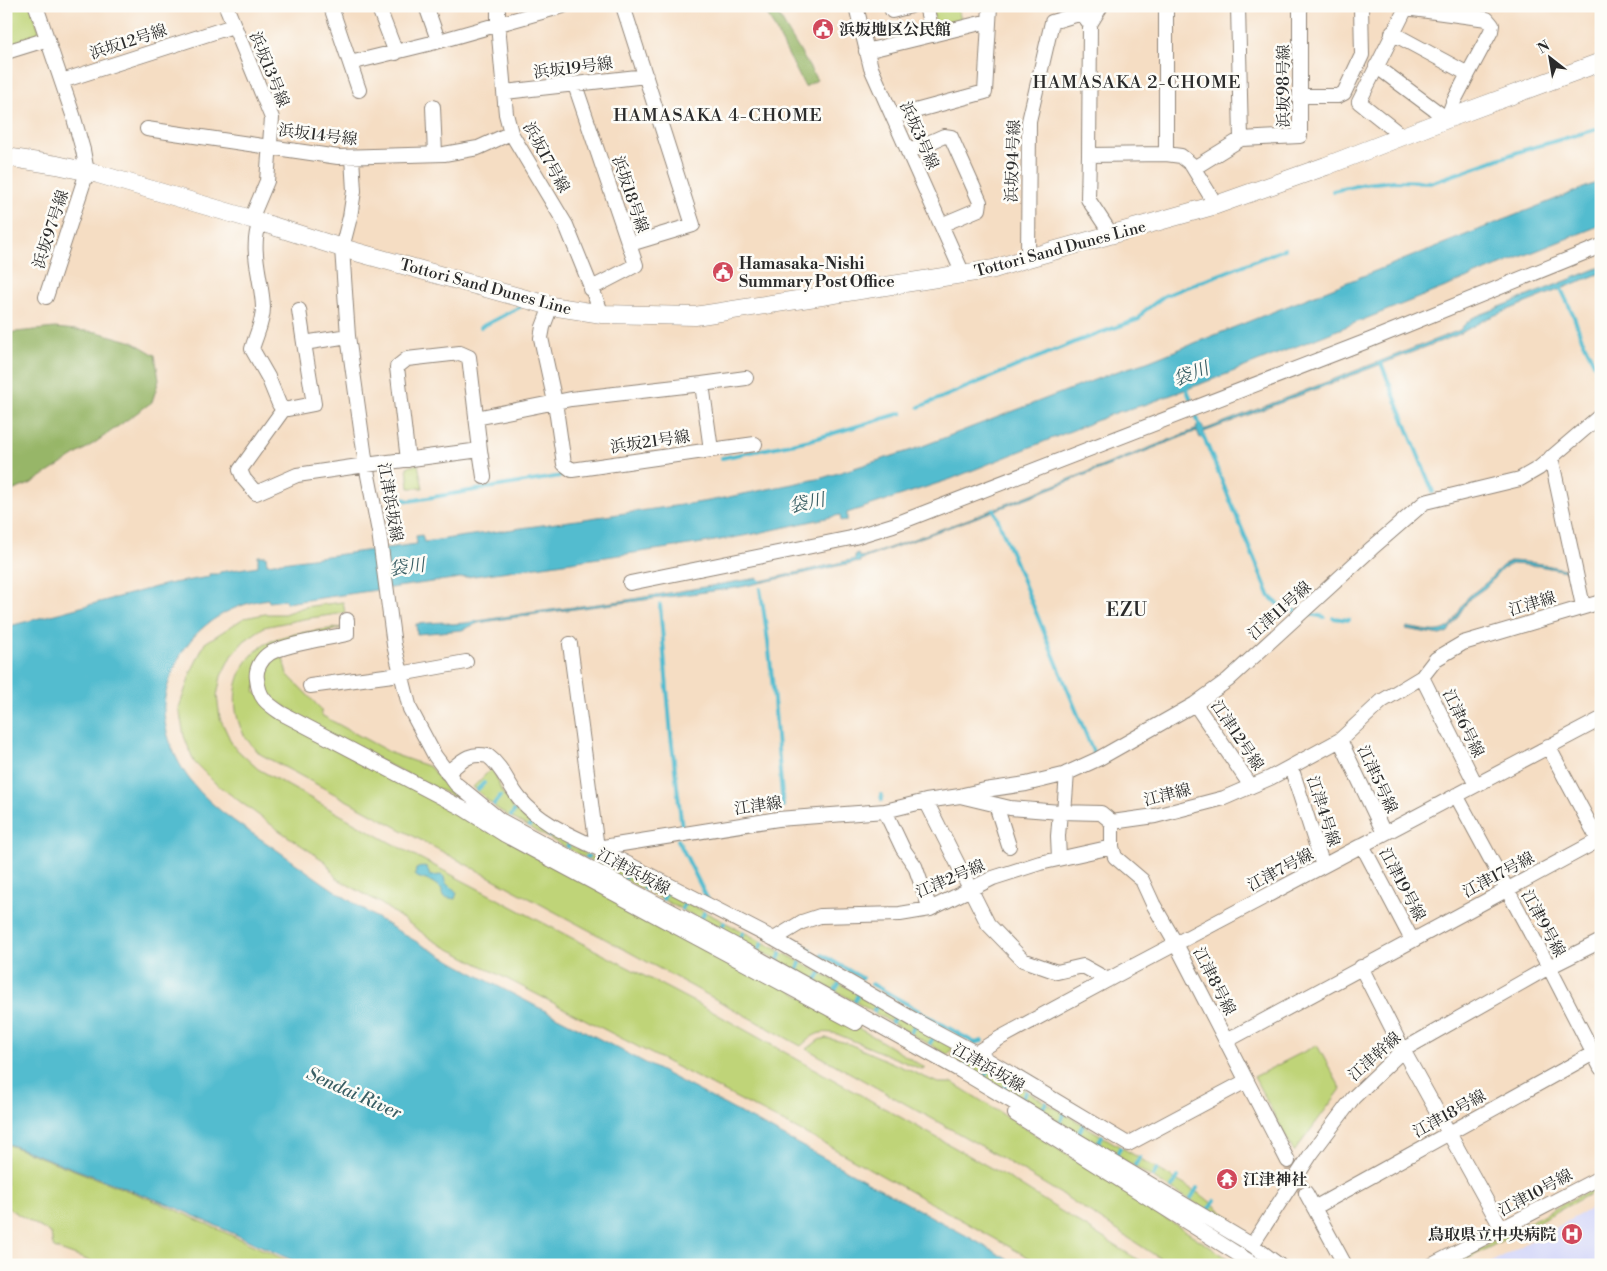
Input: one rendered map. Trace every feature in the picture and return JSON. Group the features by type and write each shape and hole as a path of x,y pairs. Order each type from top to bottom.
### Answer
{"main road":[{"name":"Tottori Sand Dunes Line","path":"6,157 87,172 255,220 342,248 551,306 602,314 695,316 994,269 1216,205 1318,169 1601,62"}],"street":[{"path":"36,6 62,81 83,150 87,172"},
{"name":"浜坂13号線","path":"226,6 272,118 267,181 255,220 254,247 263,307 262,323 252,349 268,377 279,404 284,410"},
{"path":"378,6 396,53"},
{"path":"426,6 437,37 436,42"},
{"name":"浜坂17号線","path":"498,6 506,114 511,133 566,225 590,289 602,314"},
{"path":"350,63 396,53 563,6"},
{"path":"624,6 693,224 630,244"},
{"name":"浜坂3号線","path":"856,6 871,68 963,274"},
{"path":"891,6 892,11 911,6"},
{"path":"926,6 933,34"},
{"path":"893,117 985,92 990,6"},
{"path":"1100,6 1090,24 1088,199 1112,234"},
{"path":"1166,6 1166,154"},
{"path":"1238,6 1242,139"},
{"name":"浜坂98号線","path":"1194,168 1242,139 1300,136 1300,6"},
{"path":"1301,96 1338,96 1344,93 1362,55 1361,6"},
{"path":"335,8 350,63 360,90"},
{"path":"1376,66 1447,119 1453,102 1491,31 1492,25 1487,19 1406,8 1392,33 1376,66 1359,102 1402,136"},
{"name":"浜坂94号線","path":"1028,258 1029,121 1052,22 1082,13 1090,24"},
{"path":"866,51 989,21"},
{"name":"浜坂12号線","path":"62,81 233,26"},
{"path":"1392,33 1468,74"},
{"path":"6,52 48,39"},
{"name":"浜坂19号線","path":"505,92 646,76"},
{"name":"浜坂18号線","path":"575,85 636,265 590,289"},
{"path":"433,107 435,154"},
{"name":"浜坂14号線","path":"148,129 338,157 435,154 478,148 511,133"},
{"path":"908,152 944,136 950,137 980,202 979,209 941,225"},
{"path":"1089,155 1166,154 1181,156 1192,164 1216,205"},
{"name":"江津浜坂線","path":"352,157 354,191 342,248 348,336 366,465 390,604 394,645 410,709 435,756 456,784 500,820 731,943 954,1066 1252,1245 1279,1265"},
{"name":"浜坂97号線","path":"46,297 87,172"},
{"path":"630,583 851,538 894,525 1370,340 1601,246"},
{"name":"浜坂21号線","path":"551,306 540,338 555,402 564,464 572,470 711,450 702,384"},
{"path":"298,310 314,404 284,410 240,470 244,479 256,493 297,475 480,450"},
{"path":"304,343 348,336"},
{"path":"408,460 397,367 407,359 460,353 469,357 484,477"},
{"path":"476,418 555,402 746,378"},
{"name":"江津11号線","path":"960,796 1026,784 1067,773 1098,758 1195,704 1228,680 1425,502 1520,479 1539,468 1601,415"},
{"path":"711,450 755,444"},
{"path":"1551,457 1583,606"},
{"name":"江津線","path":"597,848 778,819 885,811 926,801 960,796 1010,808 1101,813 1112,822 1155,816 1224,798 1291,767 1340,740 1382,701 1422,677 1436,659 1463,643 1601,602"},
{"path":"347,620 347,634 285,648 269,654 259,664 256,675 258,689 265,702 281,713 464,809 505,835 926,1060 1107,1170 1255,1265"},
{"path":"570,644 597,848"},
{"path":"310,686 400,674 466,662"},
{"name":"江津6号線","path":"1422,677 1476,785"},
{"name":"江津12号線","path":"1195,704 1251,786"},
{"name":"江津7号線","path":"976,1053 1000,1038 1108,980 1548,746 1599,723"},
{"name":"江津5号線","path":"1340,740 1384,833"},
{"path":"1548,746 1600,842"},
{"path":"447,773 471,755 480,754 488,756 501,769 515,793 532,812 561,830 774,939 916,1021 976,1053 1128,1144 1246,1081"},
{"name":"江津4号線","path":"1291,767 1323,866"},
{"path":"1059,858 1058,836 1067,773"},
{"name":"江津9号線","path":"1456,795 1506,890 1597,1051 1601,1068"},
{"path":"926,801 988,924 1023,960 1057,972 1083,966 1108,980"},
{"path":"996,805 1009,846"},
{"path":"885,811 904,849 915,866 930,910"},
{"path":"1112,822 1112,847"},
{"name":"江津17号線","path":"1361,968 1600,842"},
{"name":"江津19号線","path":"1362,845 1412,940"},
{"name":"江津2号線","path":"774,939 802,922 820,916 900,914 930,910 993,878 1059,858 1112,847"},
{"name":"江津8号線","path":"1112,847 1115,857 1142,880 1288,1161"},
{"name":"江津幹線","path":"1252,1245 1312,1154 1353,1098 1403,1050 1549,967 1601,941"},
{"path":"1226,1041 1361,968 1403,1050 1502,1229"},
{"name":"江津18号線","path":"1314,1208 1597,1051"},
{"name":"江津10号線","path":"1432,1265 1601,1177"},
{"path":"1306,1193 1345,1265"}],"shaded area":[{"name":"鳥取県立中央病院","path":"1601,1203 1601,1265 1486,1265"}],"green space":[{"path":"6,6 32,6 39,30 36,36 6,46"},
{"path":"763,6 773,6 817,80 805,87"},
{"path":"931,6 957,6 962,23 937,29"},
{"path":"55,328 97,332 133,342 155,355 159,380 152,402 96,442 30,484 6,493 6,333"},
{"path":"418,464 423,488 409,488 407,467"},
{"path":"343,602 345,613 264,627 244,641 231,656 221,676 217,696 220,718 233,746 258,769 391,843 713,1012 1007,1177 1146,1265 1042,1265 829,1146 434,941 380,903 336,878 326,862 277,829 215,783 194,762 184,736 179,708 191,672 205,643 244,618 265,614 284,614 304,607"},
{"path":"344,627 268,650 254,692 876,1038 925,1068 921,1069 837,1034 817,1034 801,1046 260,754 244,736 235,704 239,676 245,664 265,644 279,638"},
{"path":"282,654 287,674 321,709 321,715 393,754 430,767 445,786 460,800 327,734 266,694 263,687 263,666 269,659"},
{"path":"491,769 496,776 501,790 514,809 527,821 619,872 623,869 816,970 953,1047 948,1055 845,996 512,818 496,808 473,787"},
{"path":"826,1038 847,1043 938,1083 953,1083 1238,1265 1170,1265 1066,1197 983,1147 807,1049 819,1040"},
{"path":"1317,1045 1341,1089 1294,1152 1254,1077"},
{"path":"956,1049 1203,1196 1231,1219 1225,1221 951,1057"},
{"path":"6,1144 160,1203 297,1265 101,1265 54,1248 50,1233 6,1207"},
{"path":"1601,1184 1601,1188 1456,1265 1449,1265"}],"water":[{"path":"1601,181 1601,225 1227,374 1147,404 1118,412 951,479 847,513 847,520 841,521 840,515 703,543 286,603 285,600 269,602 268,599 253,602 212,620 191,640 182,653 170,680 164,705 164,715 171,745 179,764 190,780 210,802 234,821 342,896 423,946 749,1118 1017,1265 303,1265 170,1205 6,1143 6,627 167,584 209,577 209,574 219,574 220,572 258,566 258,556 266,556 267,564 417,544 416,536 422,535 424,542 709,501 822,478 915,449 1115,372 1147,362"},
{"path":"1601,267 1601,273 1488,318 1457,335 1204,432 1205,436 1200,438 1197,431 991,512 860,560 860,562 736,588 536,614 478,623 462,630 417,634 416,624 465,623 621,601 758,578 761,581 855,559 855,554 858,553 859,557 867,556 971,518 1197,429 1196,426 1201,424 1204,430 1460,330 1472,318"},
{"path":"1512,561 1536,563 1569,570 1570,572 1539,566 1512,564 1502,569 1486,587 1469,599 1448,632 1440,635 1406,629 1407,627 1441,631 1446,629 1450,626 1468,597 1487,582 1502,566"},
{"path":"423,866 427,867 430,876 441,875 444,877 447,885 457,893 455,899 444,897 442,889 432,882 415,875 416,869"}],"waterway":[{"path":"1333,191 1365,184 1394,181 1433,182 1524,150 1601,128"},
{"path":"919,407 1075,342 1139,319 1143,312 1164,296 1285,249"},
{"path":"1560,287 1601,378"},
{"path":"481,327 520,307"},
{"path":"1381,363 1433,492"},
{"name":"袋川","path":"1185,384 1203,435 1270,597 1283,608 1297,611"},
{"path":"722,458 810,440 902,413"},
{"path":"389,494 409,501 561,476"},
{"path":"994,510 1094,754"},
{"path":"760,589 771,670 783,806"},
{"path":"660,605 671,736 682,828"},
{"path":"1306,613 1324,617"},
{"path":"1333,618 1349,620"},
{"path":"478,789 484,783"},
{"path":"881,795 882,800"},
{"path":"494,804 500,796"},
{"path":"511,816 514,811"},
{"path":"678,840 708,900"},
{"path":"1575,846 1583,840"},
{"path":"625,878 628,873"},
{"path":"644,889 647,883"},
{"path":"663,899 666,893"},
{"path":"682,909 685,903"},
{"path":"701,919 704,913"},
{"path":"721,929 724,923"},
{"path":"740,939 743,933"},
{"path":"786,937 811,950"},
{"path":"759,949 762,943"},
{"path":"778,959 781,953"},
{"path":"822,955 862,978"},
{"path":"797,970 800,963"},
{"path":"816,980 820,973"},
{"path":"835,990 839,984"},
{"path":"872,984 975,1043 982,1041"},
{"path":"855,1001 858,994"},
{"path":"874,1011 877,1005"},
{"path":"892,1022 895,1016"},
{"path":"911,1032 914,1026"},
{"path":"930,1043 934,1037"},
{"path":"967,1064 971,1059"},
{"path":"986,1075 989,1070"},
{"path":"1005,1087 1008,1081"},
{"path":"1023,1097 1026,1092"},
{"path":"1042,1109 1046,1103"},
{"path":"1061,1121 1064,1114"},
{"path":"1079,1132 1083,1125"},
{"path":"1098,1143 1102,1136"},
{"path":"1117,1154 1120,1148"},
{"path":"1135,1165 1140,1158"},
{"path":"1153,1176 1157,1169"},
{"path":"1172,1187 1178,1177"},
{"path":"1191,1198 1197,1188"},
{"path":"1209,1209 1215,1200"}],"tunnel":[{"path":"1288,1161 1306,1193"}],"place":[{"name":"浜坂地区公民館","path":"823,29"},
{"name":"Hamasaka-Nishi Summary Post Office","path":"723,272"},
{"name":"江津神社","path":"1227,1179"},
{"name":"鳥取県立中央病院","path":"1572,1234"}],"district":[{"name":"HAMASAKA 2-CHOME","path":"1137,82"},
{"name":"HAMASAKA 4-CHOME","path":"718,115"},
{"name":"EZU","path":"1127,609"}],"water label":[{"name":"Sendai River","path":"354,1093"}]}
